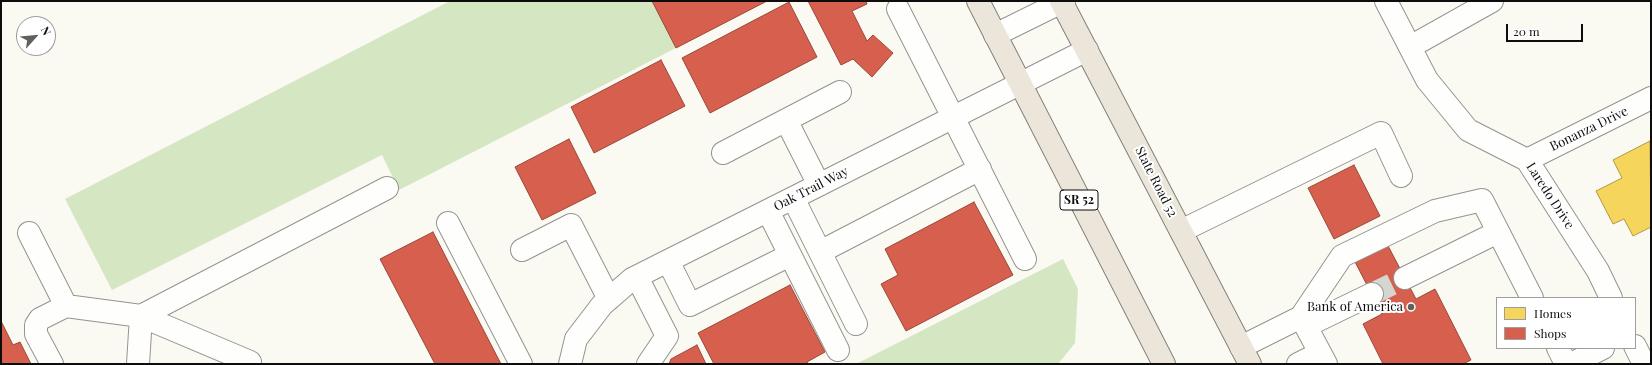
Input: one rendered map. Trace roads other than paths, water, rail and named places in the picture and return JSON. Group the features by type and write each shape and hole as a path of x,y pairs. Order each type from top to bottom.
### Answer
{"main road":[{"name":"SR 52","path":"978,1 1019,84 1164,364"},
{"name":"State Road 52","path":"1062,1 1246,356"}],"street":[{"path":"995,35 1062,1"},
{"name":"Laredo Drive","path":"1386,1 1427,80 1468,130 1527,160 1598,271 1611,297"},
{"path":"1410,47 1492,1"},
{"path":"898,9 1025,259"},
{"name":"Oak Trail Way","path":"570,364 576,339 602,305 637,277 1088,50"},
{"path":"723,153 840,92"},
{"name":"Bonanza Drive","path":"1527,160 1651,98"},
{"path":"786,120 819,185"},
{"path":"1181,231 1381,133 1401,176"},
{"path":"820,252 980,169"},
{"path":"140,316 387,188"},
{"path":"793,198 856,324"},
{"path":"1304,322 1342,256 1435,211 1482,200 1531,297"},
{"path":"768,211 838,350"},
{"path":"448,223 521,364"},
{"path":"522,250 571,225 609,299"},
{"path":"1405,278 1498,232"},
{"path":"29,233 66,306"},
{"path":"668,261 690,305 790,255"},
{"path":"637,277 667,336 648,364"},
{"path":"1246,356 1304,322 1372,294"},
{"path":"52,364 36,334 36,325 40,319 66,306 140,316 250,362"},
{"path":"138,364 140,316"},
{"path":"1298,364 1323,359 1304,322"},
{"path":"1636,348 1644,364"},
{"path":"1558,349 1566,364"},
{"path":"1571,364 1601,349"}],"tunnel":[{"path":"1372,294 1405,278"}],"place":[{"name":"Bank of America","path":"1411,307"}]}
